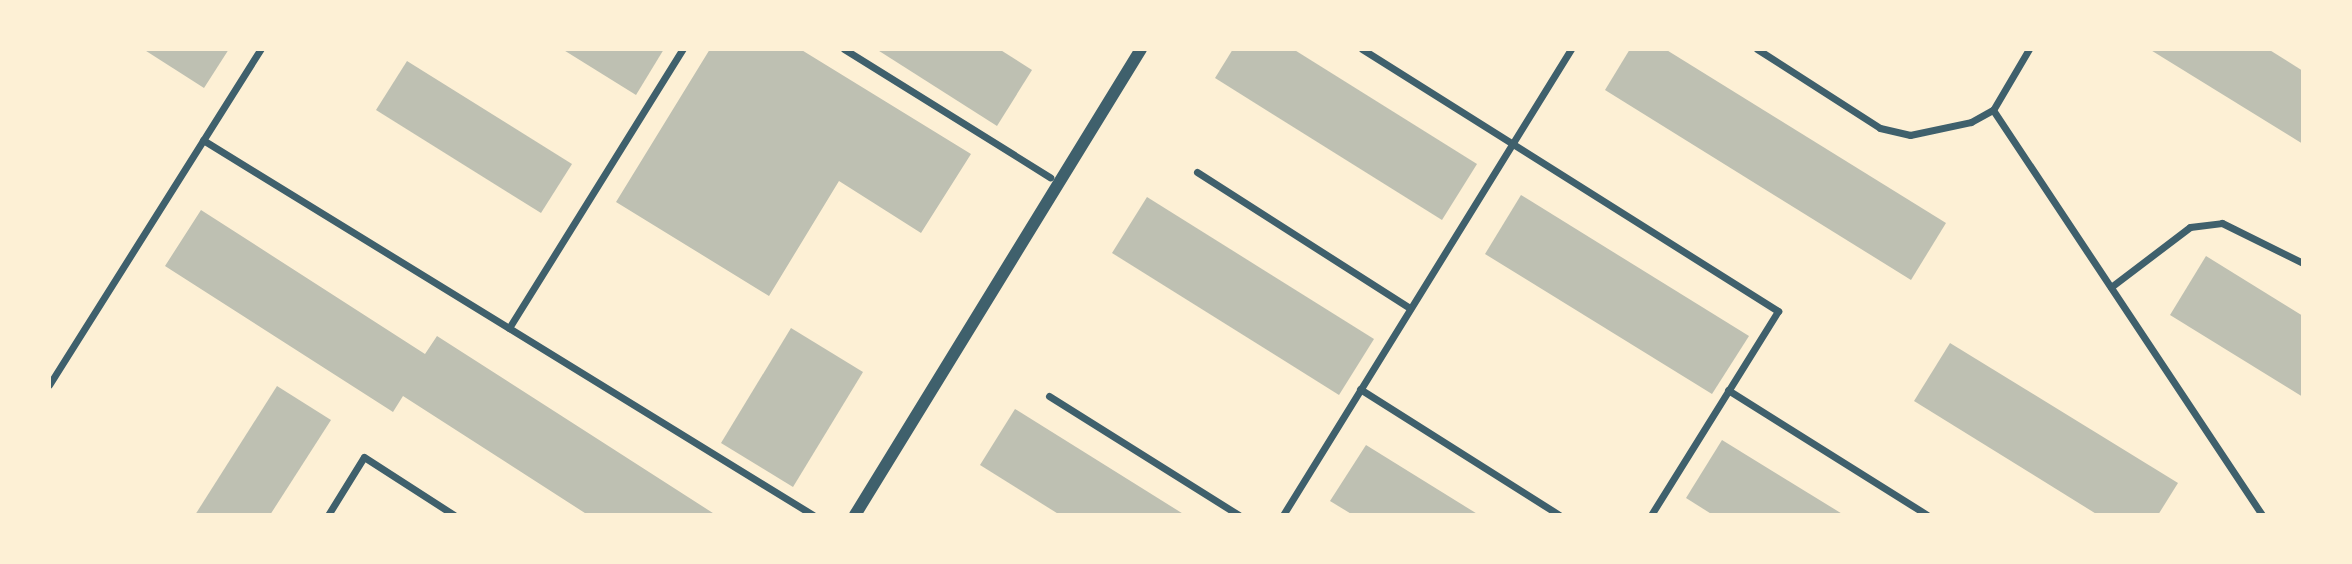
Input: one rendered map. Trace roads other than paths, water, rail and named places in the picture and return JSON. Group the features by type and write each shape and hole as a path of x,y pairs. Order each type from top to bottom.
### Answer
{"street":[{"path":"49,385 261,49"},
{"path":"509,328 683,49"},
{"path":"844,49 1050,177"},
{"path":"855,515 1141,49"},
{"path":"1362,49 1778,311 1651,515"},
{"path":"1283,515 1571,49"},
{"path":"1756,49 1880,128 1910,135 1971,122 1993,110 2029,49"},
{"path":"1993,110 2262,515"},
{"path":"203,140 813,515"},
{"path":"1197,172 1410,308"},
{"path":"2111,288 2190,227 2222,223 2303,263"},
{"path":"1360,389 1559,515"},
{"path":"1728,390 1927,515"},
{"path":"1049,396 1239,515"},
{"path":"327,515 364,457 454,515"}]}
